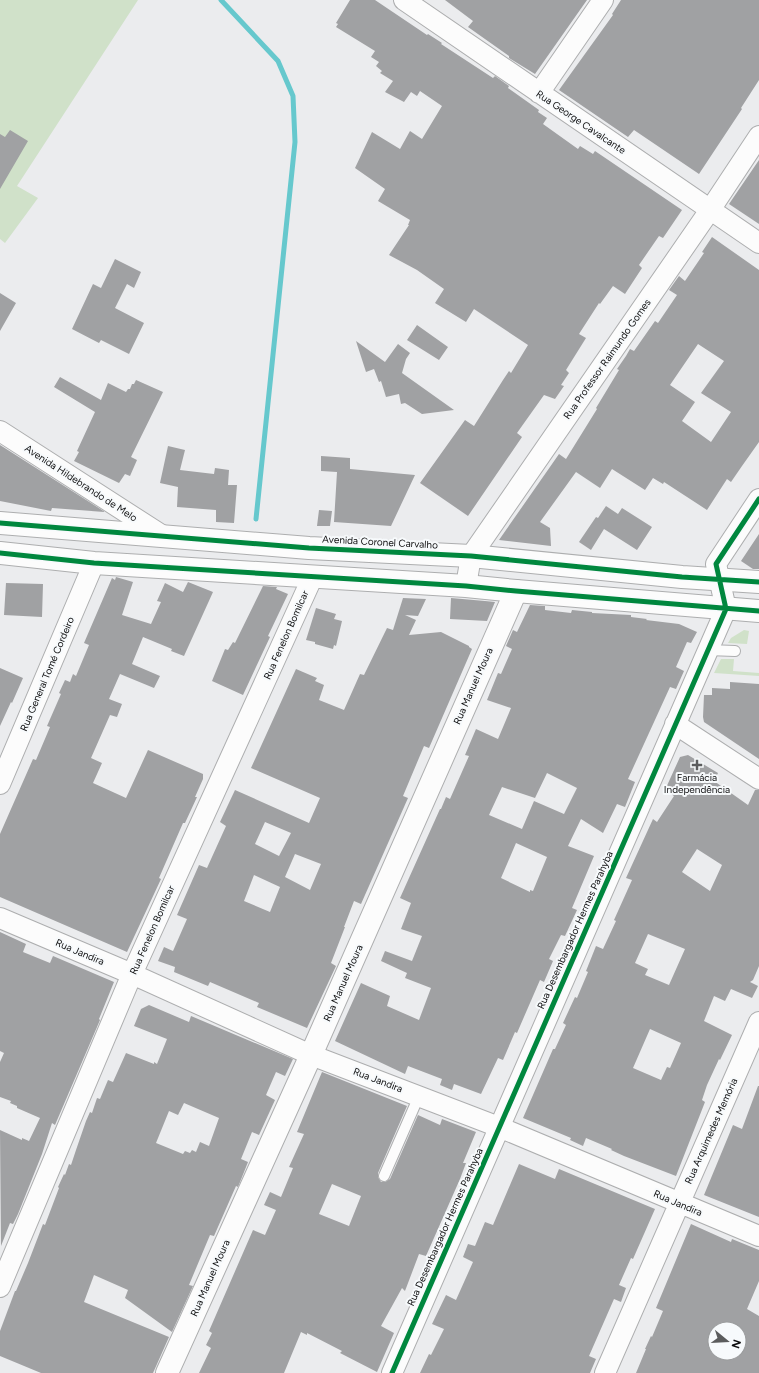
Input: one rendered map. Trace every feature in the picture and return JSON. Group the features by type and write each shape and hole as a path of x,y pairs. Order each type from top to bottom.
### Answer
{"main road":[{"name":"Avenida Coronel Carvalho","path":"0,523 309,548 471,556 720,580 759,582"},
{"path":"0,552 94,563 466,586 759,611"},
{"name":"Rua Manuel Moura","path":"168,1373 311,1055 516,591"}],"street":[{"name":"Rua George Cavalcante","path":"404,0 759,243"},
{"path":"539,93 603,0"},
{"name":"Rua Professor Raimundo Gomes","path":"466,586 471,556 710,210 759,136"},
{"name":"Avenida Hildebrando de Melo","path":"0,431 163,536"},
{"path":"726,609 716,564 759,499"},
{"name":"Rua General Tomé Cordeiro","path":"0,784 94,563"},
{"name":"Rua Fenelon Bomilcar","path":"0,1287 132,974 308,576"},
{"name":"Rua Desembargador Hermes Parahyba","path":"392,1373 726,609"},
{"path":"675,724 759,779"},
{"name":"Rua Jandira","path":"0,918 132,974 311,1055 499,1127 759,1236"},
{"name":"Rua Arquimedes Memória","path":"605,1373 759,1022"}],"lane":[{"path":"708,650 734,652"},
{"path":"384,1176 419,1096"}],"green space":[{"path":"0,0 138,0 17,186 38,198 5,243 0,239"},
{"path":"744,630 749,631 747,644 728,643 731,638"},
{"path":"721,659 734,659 733,671 759,673 759,676 714,673"}],"building":[{"path":"350,0 375,0 493,78 495,76 509,86 508,88 539,110 538,112 547,118 543,124 578,149 580,146 593,154 595,151 682,210 663,238 659,236 639,265 642,268 625,294 613,286 600,304 599,303 579,334 586,338 566,370 569,373 561,385 564,386 555,399 544,395 517,433 522,437 468,516 420,483 465,420 474,426 509,371 511,373 528,345 474,309 466,322 435,303 444,289 417,270 389,255 409,225 410,220 378,201 385,189 355,168 372,132 400,149 410,131 422,139 442,106 420,91 417,96 411,92 404,102 385,92 393,81 380,73 382,71 376,66 379,62 371,57 375,51 336,27 338,24 336,23"},
{"path":"445,0 587,0 535,74 509,58 509,56 468,27 473,21"},
{"path":"621,0 759,0 759,80 741,108 742,109 699,174 634,130 628,137 559,90 613,15 612,14"},
{"path":"10,130 28,141 0,189 0,134 5,137"},
{"path":"759,160 759,224 729,204"},
{"path":"712,237 759,270 759,442 731,482 727,479 707,510 664,482 663,484 653,478 645,490 612,469 600,488 576,472 540,522 550,528 551,546 499,540 559,454 566,459 597,409 596,408 619,370 617,369 630,349 634,351 655,321 658,323 677,295 669,290 679,276 685,281 704,253 702,252","holes":["698,344 724,361 701,393 731,412 711,442 682,421 695,402 670,385"]},
{"path":"115,259 141,272 134,288 127,284 115,308 144,323 129,354 101,340 99,343 72,329 93,284 101,288"},
{"path":"0,293 16,303 0,331"},
{"path":"417,325 448,347 439,360 407,340"},
{"path":"356,341 385,362 398,344 410,353 406,359 402,373 454,410 422,414 405,403 401,404 399,394 386,397 381,381 379,382 374,369 366,372"},
{"path":"60,377 101,400 108,383 126,392 136,380 163,392 131,457 137,460 130,476 125,474 119,483 74,461 95,412 54,387"},
{"path":"0,445 105,512 52,508 51,511 0,501"},
{"path":"168,446 185,450 180,470 214,474 215,468 229,470 228,485 237,485 234,523 216,522 216,510 177,507 178,487 160,483"},
{"path":"321,456 350,458 350,469 415,475 391,526 334,522 337,472 321,471"},
{"path":"606,506 618,514 622,508 652,527 637,550 604,529 591,550 579,542 596,517 598,518"},
{"path":"319,510 332,511 330,526 317,526"},
{"path":"759,534 759,569 753,569 741,561"},
{"path":"116,577 133,582 122,615 151,624 161,602 157,601 165,583 183,592 188,582 213,592 184,656 171,651 172,649 143,637 132,664 160,676 154,688 120,674 109,699 122,704 117,717 110,715 91,758 102,763 93,783 126,798 148,750 203,774 203,779 195,797 197,797 185,823 183,823 159,878 161,879 127,952 0,897 0,834 33,759 36,760 50,727 47,726 61,694 59,693 65,680 70,682 73,674 76,676 89,645 84,643 112,578 115,580"},
{"path":"6,583 43,584 42,617 4,615"},
{"path":"263,586 277,587 276,589 288,594 243,695 212,681 225,649 228,650 233,642 235,643"},
{"path":"403,598 426,599 418,616 405,615 416,620 409,635 441,632 472,649 429,748 424,746 403,796 408,798 361,904 354,901 331,963 336,966 307,1028 257,1007 259,1003 210,982 208,986 174,972 175,967 158,961 164,947 173,951 187,919 177,915 199,865 207,868 226,826 220,822 235,790 309,823 320,798 251,768 296,669 317,678 315,681 324,685 319,700 344,710 360,674 364,675 387,628 393,630","holes":["265,822 291,833 279,856 255,844","295,854 321,864 310,890 285,877","254,875 280,887 270,912 244,901"]},
{"path":"451,598 495,602 487,621 450,619"},
{"path":"530,605 545,606 545,610 571,613 572,610 592,613 631,615 631,617 647,619 646,620 679,624 697,632 691,643 687,642 676,667 684,671 676,689 670,687 628,779 635,782 625,807 617,804 603,833 581,819 568,846 594,856 572,908 577,910 565,936 561,935 549,959 553,961 544,982 540,980 517,1033 515,1032 503,1060 498,1058 481,1094 454,1084 452,1090 440,1085 442,1079 408,1066 405,1074 335,1041 361,983 390,996 387,1006 419,1020 431,988 405,978 407,973 381,961 385,951 412,961 422,936 401,929 411,903 400,898 446,797 450,799 469,756 465,755 476,729 498,739 511,708 487,700 498,673 501,674 512,649 506,646 513,630 517,632","holes":["547,773 577,788 564,814 534,801 522,829 489,815 502,787 535,798","516,843 547,857 533,891 530,890 530,892 501,878"]},
{"path":"316,608 336,614 334,619 342,621 336,646 334,645 333,649 306,640"},
{"path":"0,668 23,678 0,726"},
{"path":"730,682 759,684 759,759 704,722 704,695 712,695 712,688 730,689"},
{"path":"688,755 718,773 714,781 748,805 755,790 759,790 759,966 753,980 750,982 758,986 752,998 731,989 725,1001 714,996 704,1021 732,1035 707,1085 702,1100 705,1102 676,1176 624,1156 586,1138 583,1146 570,1140 571,1138 523,1118 553,1049 555,1049 566,1025 563,1023 575,997 577,998 588,972 586,971 596,946 603,949 616,921 614,920 632,880 626,878 653,819 657,822 674,796 665,790 680,757","holes":["697,849 722,865 710,891 682,872","648,934 685,949 669,985 645,975 648,969 635,963","650,1029 681,1043 670,1068 667,1067 661,1080 633,1068"]},
{"path":"0,932 26,944 23,952 50,963 53,956 114,982 99,1019 100,1020 55,1125 52,1123 42,1154 18,1214 13,1224 10,1223 1,1246 0,1130 22,1140 22,1138 29,1141 40,1118 17,1108 17,1106 10,1103 11,1101 0,1097 0,1062 4,1053 0,1051"},
{"path":"149,1005 189,1022 191,1016 293,1059 285,1076 276,1072 266,1095 275,1100 259,1135 252,1132 241,1159 248,1162 238,1187 236,1186 214,1236 210,1235 189,1285 193,1286 172,1332 125,1298 128,1290 94,1275 84,1302 169,1337 153,1373 41,1373 0,1356 0,1331 43,1224 45,1225 59,1188 58,1187 69,1164 71,1165 86,1121 90,1112 92,1113 97,1098 100,1099 108,1080 113,1082 126,1053 157,1064 167,1039 134,1026 141,1009","holes":["184,1103 219,1118 209,1146 200,1142 196,1152 192,1150 190,1153 185,1151 183,1154 156,1143 169,1111 178,1115"]},
{"path":"322,1072 407,1106 378,1173 378,1177 381,1182 385,1182 390,1179 418,1115 440,1125 442,1119 476,1132 463,1163 466,1163 460,1179 426,1256 419,1254 405,1291 402,1288 381,1326 394,1333 377,1372 340,1353 342,1351 307,1333 307,1335 301,1332 284,1373 199,1373 211,1348 206,1345 212,1333 209,1331 253,1230 265,1235 276,1210 264,1205 270,1192 281,1197 293,1168 289,1167 304,1134 297,1132","holes":["332,1184 361,1196 349,1226 319,1214"]},
{"path":"758,1086 759,1217 704,1195 733,1125 742,1129"},
{"path":"519,1164 555,1179 559,1169 655,1209 633,1259 631,1258 619,1285 626,1288 621,1302 614,1299 589,1356 596,1359 590,1373 420,1373 444,1329 432,1324 446,1295 456,1300 473,1262 463,1257 468,1244 475,1246 485,1222 493,1225"},
{"path":"691,1224 731,1242 732,1239 759,1250 759,1281 747,1309 759,1316 759,1373 636,1373 645,1349 663,1311 656,1308"}],"waterway":[{"path":"221,0 278,61 293,96 295,142 256,519"}],"cycle path":[{"path":"392,1373 726,609 716,564 759,499"},
{"path":"0,523 309,548 471,556 682,577 759,582"},
{"path":"0,553 94,563 466,586 759,611"}],"place":[{"name":"Farmácia Independência","path":"697,765"}]}
